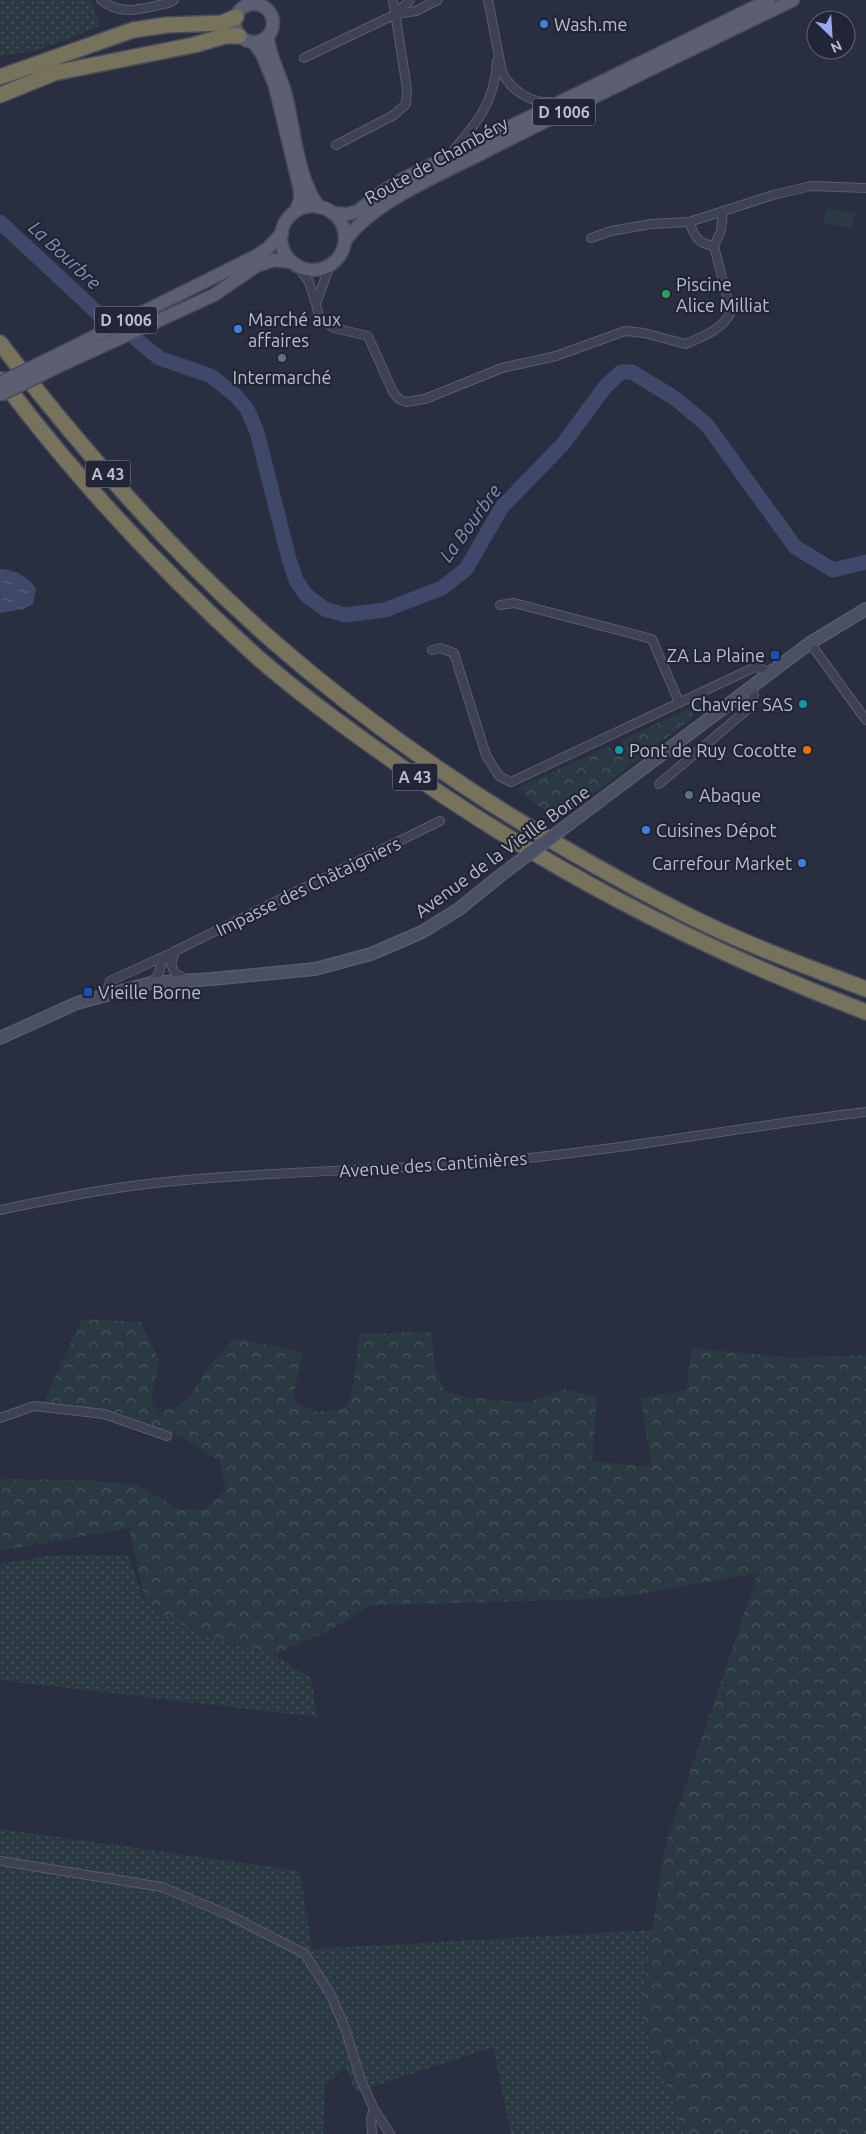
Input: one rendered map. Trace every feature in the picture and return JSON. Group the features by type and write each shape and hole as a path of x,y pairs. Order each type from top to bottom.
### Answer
{"highway":[{"path":"0,77 133,30 167,25 222,23 242,8"},
{"path":"0,96 54,73 180,48 225,36 240,36"},
{"path":"0,69 28,66"},
{"path":"0,83 46,71 54,73"},
{"path":"0,336 12,359"},
{"name":"A 43","path":"0,343 124,492 184,556 275,643 366,716 459,784 574,854 685,914 791,960 866,989"},
{"name":"A 43","path":"0,378 41,432 138,541 258,658 351,731 449,801 561,870 672,930 782,980 866,1012"},
{"path":"0,395 11,407 41,432"}],"main road":[{"name":"Route de Chambéry","path":"332,213 348,214 358,211 382,192 403,179 769,0"},
{"name":"Route de Chambéry","path":"345,241 359,223 418,186 559,114 793,0"},
{"path":"296,211 300,199 300,190 275,86 262,54 254,42 240,36 236,30 242,8 250,5 262,4 268,11 273,24 268,36 286,94 308,187 319,207"},
{"path":"254,42 268,36"},
{"path":"311,206 319,207 332,213 342,225 345,241 343,250 330,265 320,269 308,269 294,264 283,248 282,233 286,220 296,211 311,206"},
{"name":"D 1006","path":"0,395 56,361 256,256 268,248 282,233"},
{"name":"D 1006","path":"0,382 56,361 214,295 256,266 274,260 294,264"},
{"name":"Avenue de la Vieille Borne","path":"0,1038 65,1007 106,994 151,983 315,969 370,954 422,932 459,909 501,875 770,672 810,643 866,609"}],"street":[{"path":"100,0 109,7 126,12 174,0"},
{"path":"336,144 394,115 406,104 407,89 393,0"},
{"path":"396,14 410,0"},
{"path":"304,58 396,14 416,11 438,0"},
{"path":"488,0 502,72 514,89 536,100 561,101"},
{"path":"446,159 476,122 489,101 495,86 498,52"},
{"path":"591,238 611,231 651,224 689,222 811,186 866,188"},
{"path":"294,264 308,282 319,317 334,328 368,336 393,392 399,399 406,402 425,399 502,368 526,361 556,356 625,331 644,332 686,344 710,333 726,322 731,312 714,246 721,231 723,211"},
{"path":"689,222 698,241 714,246"},
{"path":"316,304 330,265"},
{"path":"500,605 514,603 652,639 679,702"},
{"path":"810,643 866,720"},
{"path":"432,650 440,648 454,653 486,755 499,776 510,782 755,667 770,672"},
{"path":"659,784 748,709 754,695 751,686"},
{"name":"Impasse des Châtaigniers","path":"151,983 159,973 162,961 175,951 440,821"},
{"path":"175,951 171,964 175,974 188,981"},
{"path":"106,994 110,981 175,951"},
{"name":"Avenue des Cantinières","path":"0,1210 100,1189 141,1184 264,1174 523,1158 582,1152 866,1112"},
{"path":"0,1418 34,1406 104,1414 167,1436"},
{"path":"0,1861 162,1887 229,1915 305,1954 331,1994 345,2028 361,2080 374,2109 390,2134"},
{"path":"372,2134 371,2118 374,2109"}],"green space":[{"path":"0,0 91,0 100,26 39,50 0,56"},
{"path":"826,209 855,213 853,228 824,224"},
{"path":"688,709 695,716 557,822 517,788 608,747 619,754 625,750 622,740"},
{"path":"82,1319 141,1322 159,1360 151,1403 161,1413 187,1400 214,1360 233,1338 303,1352 294,1401 317,1412 345,1408 352,1392 360,1334 432,1332 434,1364 445,1391 465,1397 526,1403 564,1389 597,1397 592,1461 652,1467 641,1398 686,1390 692,1348 793,1358 866,1355 866,2134 684,2134 640,2012 665,1846 758,1573 622,1597 370,1605 330,1630 273,1655 201,1635 146,1605 129,1528 0,1551 0,1479 84,1480 137,1485 181,1510 206,1509 226,1489 219,1460 182,1438 119,1413 43,1403"},
{"path":"53,1555 128,1555 146,1605 201,1635 273,1655 311,1678 317,1717 0,1680 0,1564"},
{"path":"0,1829 300,1871 312,1949 654,1930 640,2012 684,2134 511,2134 493,2047 356,2092 345,2067 325,2086 323,2134 0,2134"}],"water":[{"path":"0,569 16,572 29,581 36,589 33,604 23,609 0,613"}],"waterway":[{"name":"La Bourbre","path":"0,222 103,318"},
{"name":"La Bourbre","path":"137,340 159,358 211,376 236,396 247,409 257,432 296,580 306,595 325,609 345,615 385,610 442,588 466,569 502,507 563,444 605,387 621,372 632,372 676,399 707,425 795,547 833,570 866,562"}],"place":[{"name":"Wash.me","path":"544,24"},
{"name":"Piscine Alice Milliat","path":"666,294"},
{"name":"Marché aux affaires","path":"238,329"},
{"name":"Intermarché","path":"282,358"},
{"name":"ZA La Plaine","path":"775,655"},
{"name":"Chavrier SAS","path":"803,704"},
{"name":"Pont de Ruy","path":"619,750"},
{"name":"Cocotte","path":"807,750"},
{"name":"Abaque","path":"689,795"},
{"name":"Cuisines Dépot","path":"646,830"},
{"name":"Carrefour Market","path":"802,863"},
{"name":"Vieille Borne","path":"88,992"}]}
